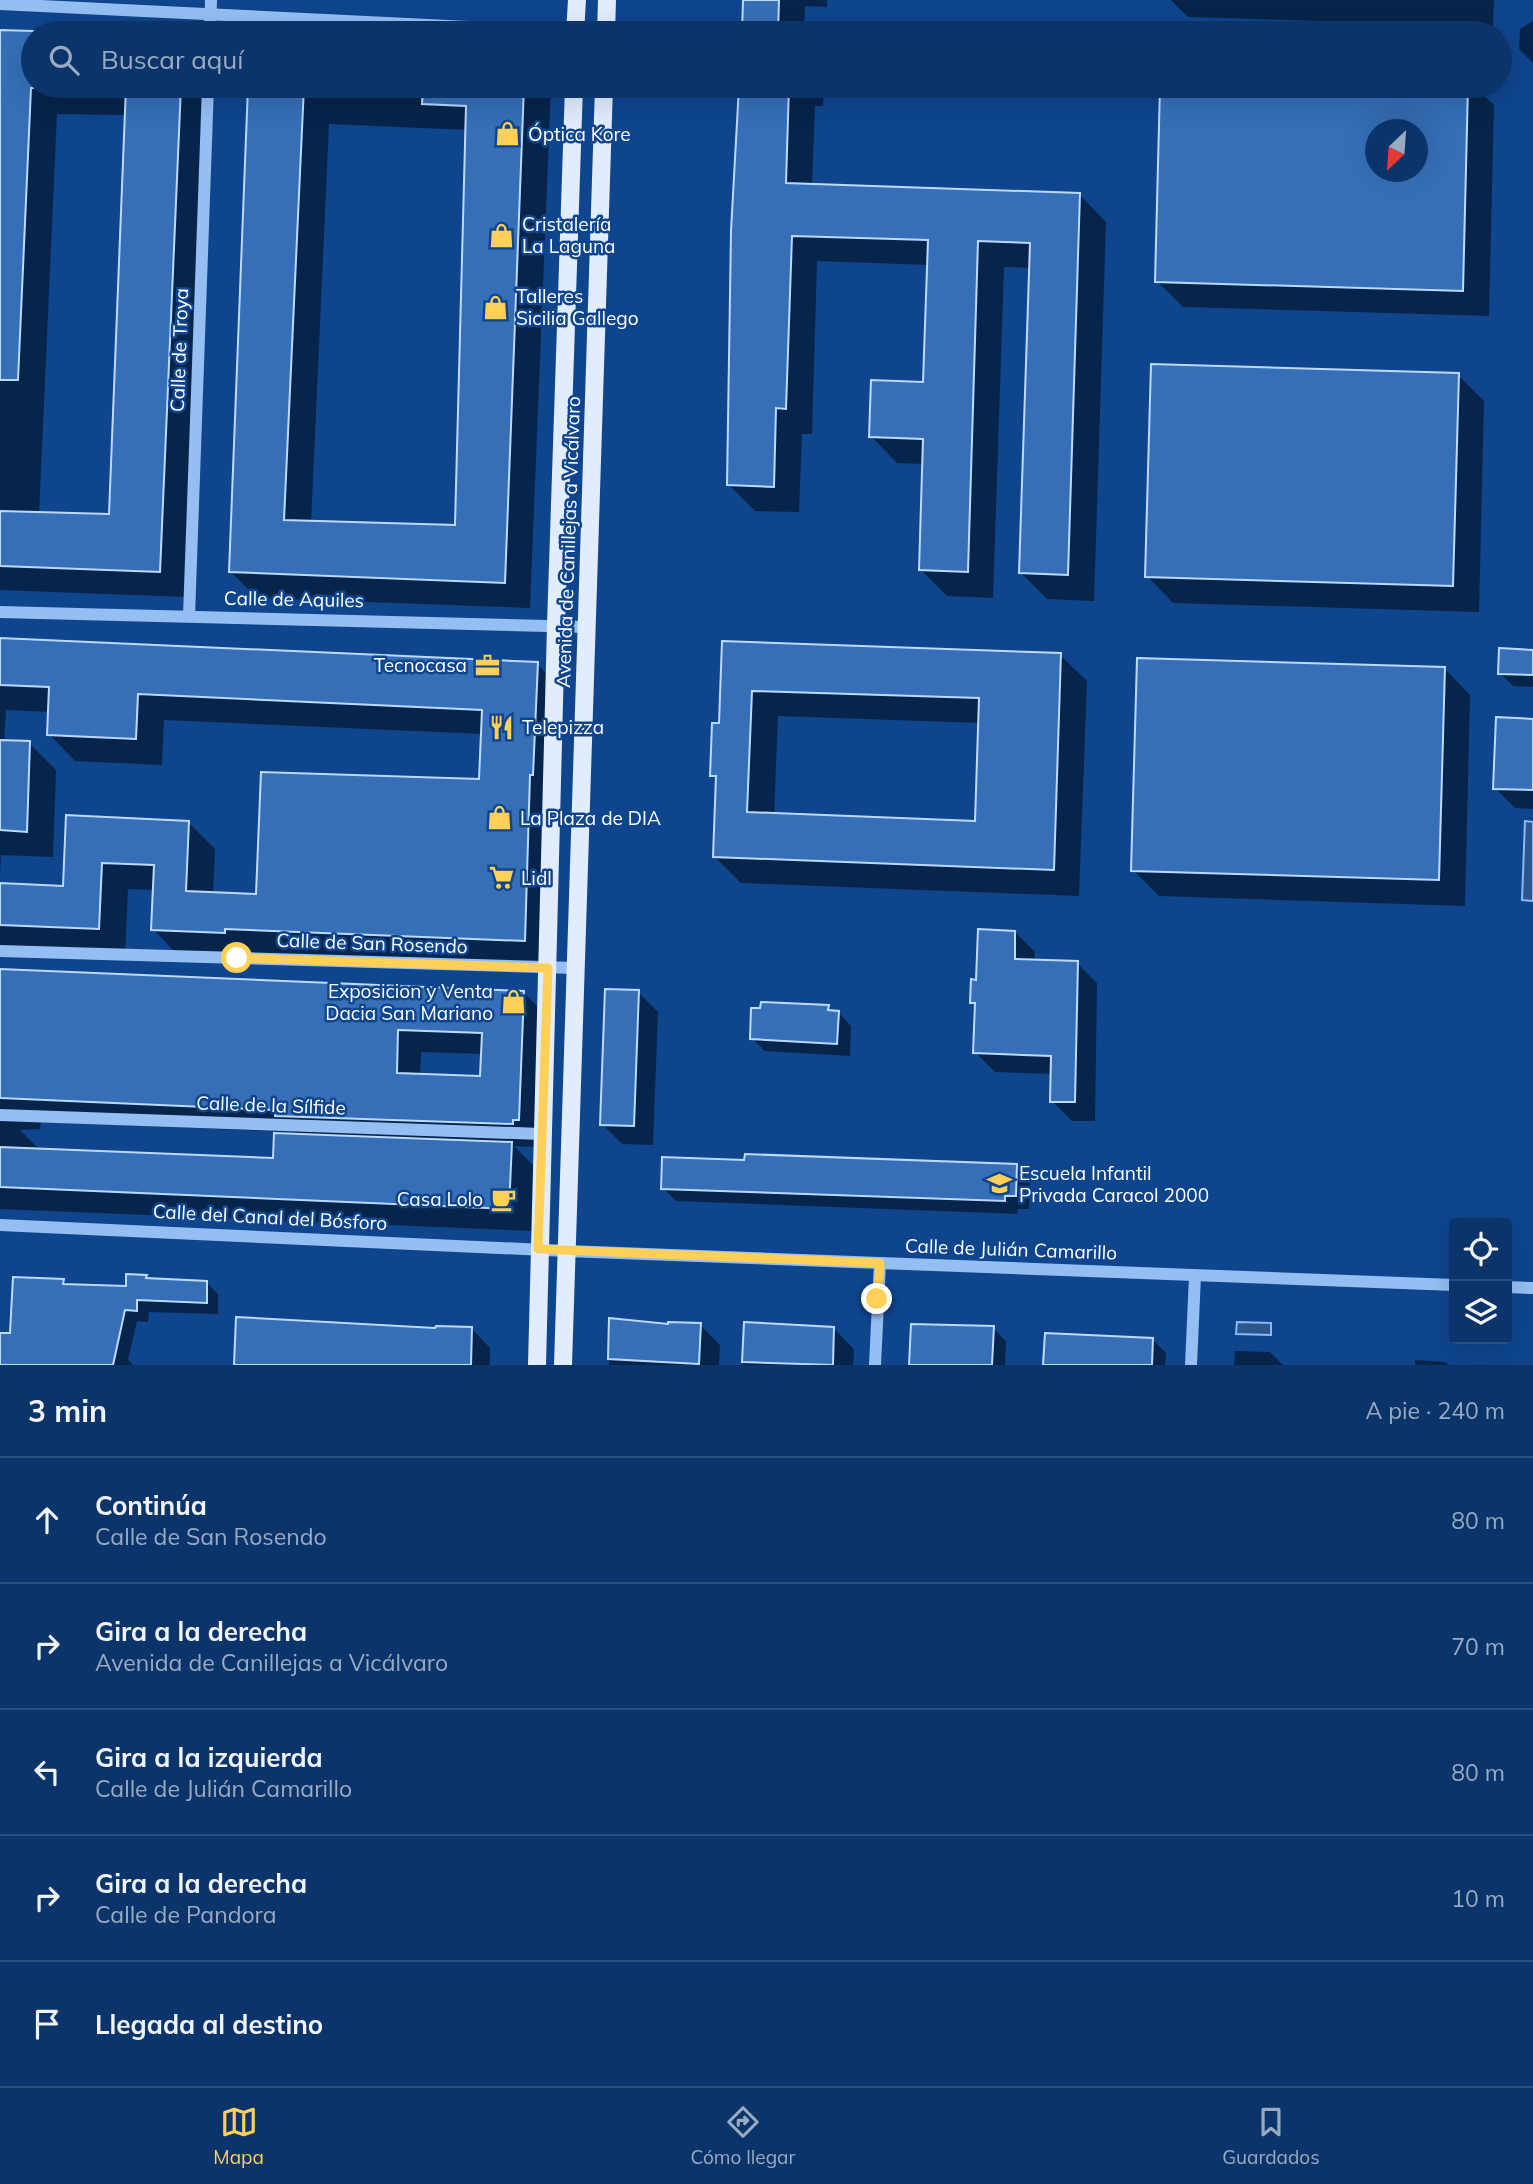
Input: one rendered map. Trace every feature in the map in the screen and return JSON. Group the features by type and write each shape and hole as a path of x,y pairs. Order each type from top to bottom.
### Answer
{"main road":[{"path":"576,21 577,0"},
{"path":"606,21 607,0"},
{"name":"Avenida de Canillejas a Vicálvaro","path":"537,1365 541,1134 574,98"},
{"name":"Avenida de Canillejas a Vicálvaro","path":"563,1365 604,98"}],"street":[{"path":"211,0 211,21"},
{"path":"0,4 332,21"},
{"name":"Calle de Troya","path":"189,616 208,98"},
{"name":"Calle de Aquiles","path":"0,612 586,626"},
{"name":"Calle de San Rosendo","path":"0,951 576,968"},
{"name":"Calle de la Sílfide","path":"0,1115 541,1134"},
{"name":"Calle del Canal del Bósforo","path":"0,1224 538,1249"},
{"path":"538,1249 567,1251"},
{"name":"Calle de Julián Camarillo","path":"567,1251 1449,1285"},
{"path":"875,1365 880,1263"},
{"path":"1191,1365 1195,1276"},
{"path":"1512,1287 1533,1287"}],"water":[{"path":"1525,821 1533,822 1533,901 1522,900"},
{"path":"1237,1322 1271,1323 1271,1335 1236,1334"}],"building":[{"path":"743,0 779,0 778,21 742,21"},
{"path":"0,30 21,31 21,98 31,98 18,380 0,380"},
{"path":"126,98 180,98 160,572 0,566 0,511 109,514"},
{"path":"248,98 303,98 284,520 455,525 466,106 422,104 422,98 524,98 505,583 229,572"},
{"path":"738,98 789,98 786,183 1080,193 1068,575 1019,573 1030,243 978,241 968,572 919,570 923,439 869,437 871,380 923,382 928,240 792,236 786,409 776,408 774,487 727,485 731,231"},
{"path":"1160,98 1468,98 1463,291 1155,282"},
{"path":"1151,364 1459,373 1453,586 1145,577"},
{"path":"0,638 538,662 533,775 530,775 525,941 225,929 225,933 151,930 154,865 102,863 99,929 0,925 0,883 63,886 66,815 189,821 186,891 256,894 261,772 479,779 482,710 138,694 136,739 47,735 49,687 0,685"},
{"path":"722,641 1061,653 1054,870 713,857 716,776 710,776 712,723 719,723","holes":["752,691 979,698 975,821 747,812"]},
{"path":"1499,648 1533,650 1533,675 1498,674"},
{"path":"1137,658 1445,667 1439,880 1131,871"},
{"path":"1496,717 1533,719 1533,790 1493,789"},
{"path":"0,740 30,741 27,832 0,830"},
{"path":"978,929 1015,931 1015,959 1078,961 1075,1102 1050,1102 1051,1056 973,1053 975,1003 970,1003 971,979 976,980"},
{"path":"0,969 524,991 519,1120 513,1120 513,1124 275,1116 275,1110 0,1098","holes":["398,1030 482,1033 480,1076 397,1073"]},
{"path":"605,989 639,990 634,1126 600,1125"},
{"path":"761,1002 829,1005 828,1010 839,1011 837,1044 750,1039 751,1008 760,1008"},
{"path":"274,1133 512,1142 509,1209 0,1187 0,1147 273,1158"},
{"path":"745,1154 1017,1164 1016,1196 1005,1196 1005,1201 661,1189 662,1157 744,1160"},
{"path":"126,1274 147,1275 146,1278 207,1281 207,1303 137,1300 137,1311 125,1310 113,1365 0,1365 0,1333 10,1333 13,1277 64,1279 63,1284 126,1286"},
{"path":"236,1317 435,1328 472,1327 471,1365 234,1365"},
{"path":"609,1318 668,1324 701,1323 699,1364 608,1359"},
{"path":"744,1322 834,1327 833,1365 742,1362"},
{"path":"911,1324 994,1326 992,1365 909,1365"},
{"path":"1045,1333 1153,1338 1152,1365 1043,1365"}],"place":[{"name":"Óptica Kore","path":"508,134"},
{"name":"Cristalería La Laguna","path":"502,235"},
{"name":"Talleres Sicilia Gallego","path":"496,307"},
{"name":"Tecnocasa","path":"487,665"},
{"name":"Telepizza","path":"502,727"},
{"name":"La Plaza de DIA","path":"500,818"},
{"name":"Lidl","path":"501,878"},
{"name":"Exposicion y Venta Dacia San Mariano","path":"513,1002"},
{"name":"Escuela Infantil Privada Caracol 2000","path":"999,1184"},
{"name":"Casa Lolo","path":"503,1199"}],"route":[{"path":"237,958 548,968 538,1249 880,1263 877,1299"}]}
